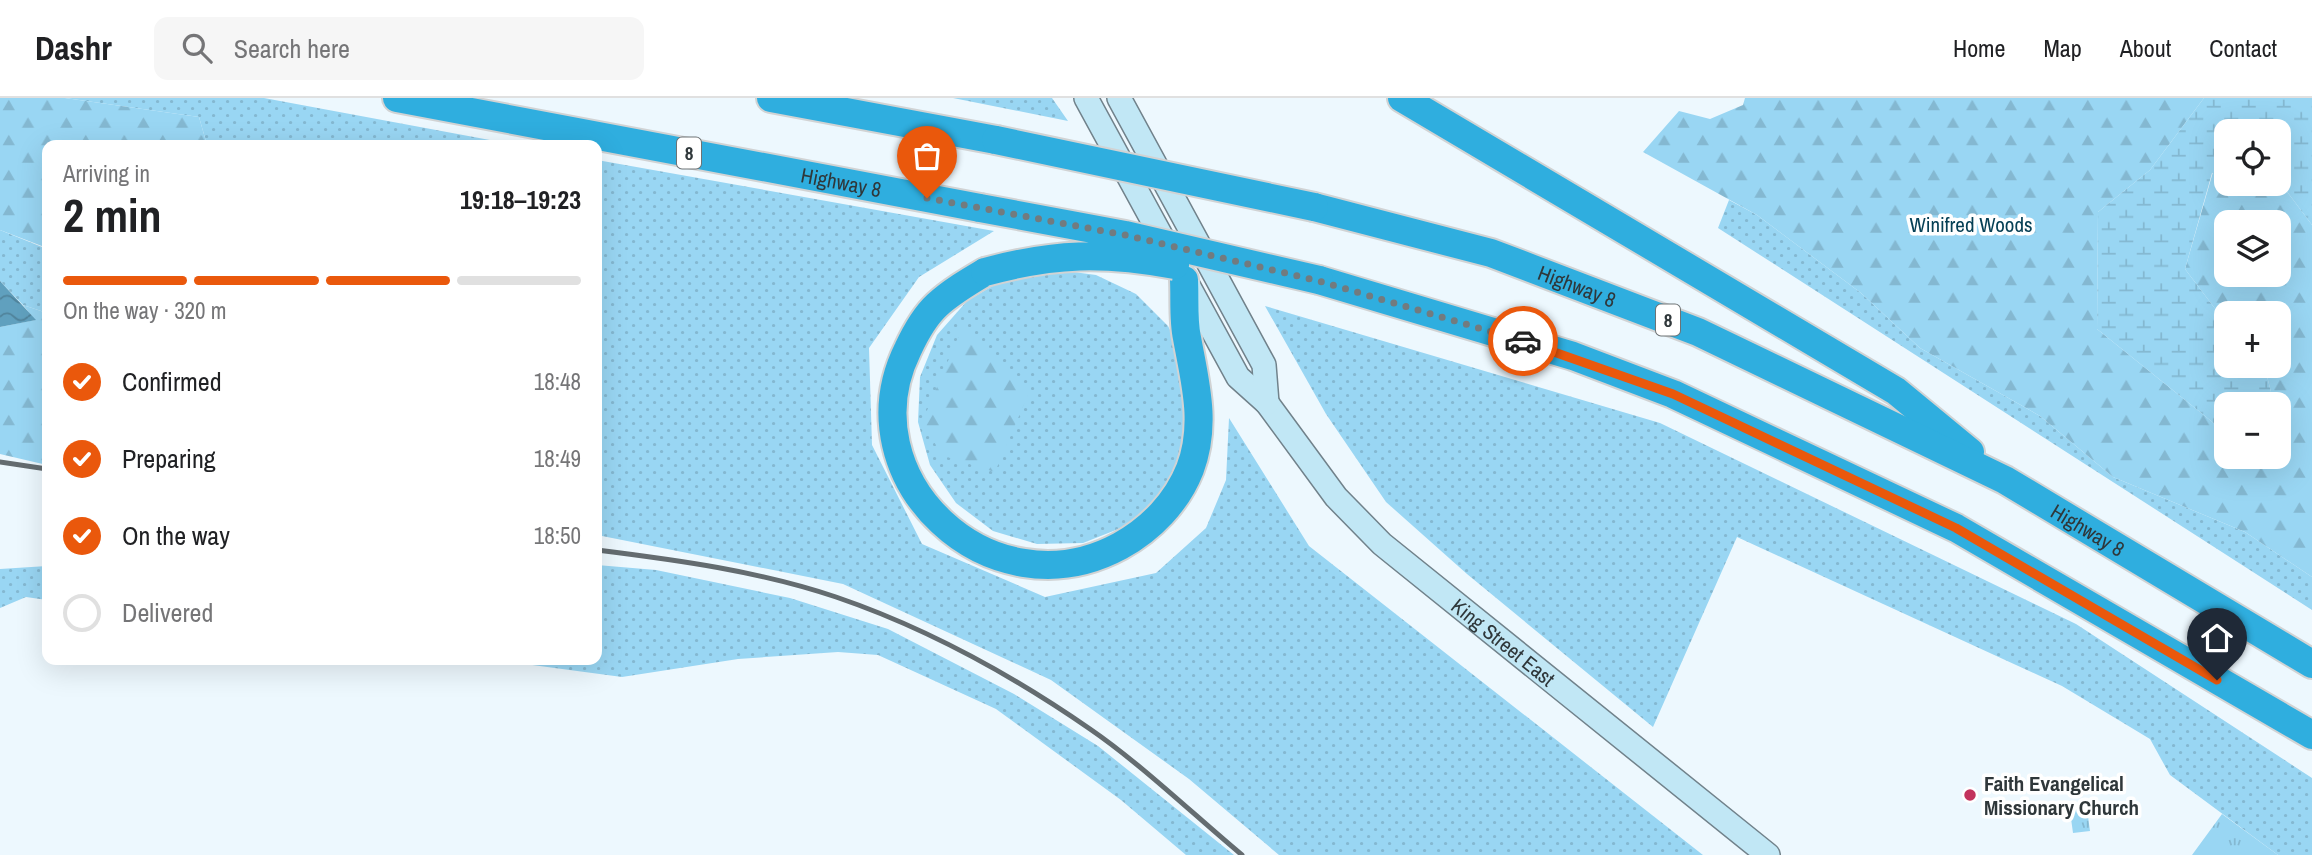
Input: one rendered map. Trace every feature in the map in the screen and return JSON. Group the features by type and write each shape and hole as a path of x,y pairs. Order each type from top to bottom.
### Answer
{"highway":[{"name":"Highway 8","path":"397,98 1125,235 1319,281 1573,356 1673,394 1956,528 2312,735"},
{"name":"Highway 8","path":"771,98 996,140 1314,208 1491,253 1599,292 1698,332 2004,480 2312,664"},
{"path":"1402,98 1896,391 2004,480"},
{"path":"1184,280 1186,336 1196,375 1199,407 1197,440 1190,468 1178,491 1145,530 1103,555 1048,566 1017,564 989,554 953,533 925,505 909,479 894,422 901,363 916,332 935,306 985,272 1026,261 1097,254 1137,258 1277,284 1319,281"}],"main road":[{"name":"King Street East","path":"1086,98 1238,377 1267,403 1336,497 1381,544 1768,855"},
{"path":"1119,98 1264,365 1267,403"}],"green space":[{"path":"0,98 65,98 199,117 206,140 42,140 42,246 0,230"},
{"path":"65,98 264,98 490,140 206,140 199,117"},
{"path":"953,98 1052,98 1068,121"},
{"name":"Winifred Woods","path":"1745,98 2204,98 2150,170 2098,212 2097,329 2214,423 2214,469 2291,469 2291,392 2271,392 2268,378 2291,378 2291,301 2214,301 2214,307 2185,269 2213,172 2214,196 2290,196 2312,225 2312,577 2245,532 2113,477 2040,416 1920,348 1861,293 1757,215 1643,152 1679,111 1710,119 1743,105"},
{"path":"2204,98 2312,98 2312,225 2290,196 2291,119 2214,119 2214,173 2185,269 2214,307 2214,378 2268,378 2271,392 2214,392 2214,423 2097,329 2098,212 2150,170"},
{"path":"602,161 994,231 919,277 869,348 872,445 922,544 1045,597 1156,573 1206,528 1226,480 1229,418 1309,546 1703,855 1279,855 1189,779 1051,680 843,584 602,536"},
{"path":"1729,200 1757,215 1861,293 1920,348 2040,416 2113,477 2245,532 2312,577 2312,610 1718,228"},
{"path":"0,230 42,247 42,311 23,305 0,281"},
{"path":"1051,269 1096,275 1136,294 1168,326 1189,367 1185,457 1162,496 1126,526 1083,543 1037,544 993,531 956,503 930,465 918,422 920,377 937,335 967,301 1006,278"},
{"path":"23,305 42,311 42,464 0,454 0,327 35,320"},
{"path":"1265,306 1660,423 2076,624 2312,778 2312,855 2278,855 2170,775 2150,739 2062,686 1737,537 1653,727 1467,574 1386,502 1326,414"},
{"path":"962,328 1028,395 995,472 941,455 923,420"},
{"path":"602,565 656,570 790,598 888,629 1014,694 1098,746 1234,855 1186,855 1121,800 996,709 878,655 838,652 738,659 622,677 532,665 602,665"},
{"path":"42,566 42,599 26,597 0,608 0,569"},
{"path":"2086,802 2090,831 2073,833 2069,804"},
{"path":"2222,814 2278,855 2192,855"}],"water":[{"path":"0,281 36,320 0,327"}],"railway":[{"path":"0,462 42,468"},
{"path":"602,551 687,562 777,580 870,609 936,638 1030,690 1090,729 1148,774 1242,855"}],"way so far":[{"path":"927,198 1125,235 1319,281 1523,341"}],"place":[{"name":"Faith Evangelical Missionary Church","path":"1970,795"}],"route":[{"path":"1523,341 1573,356 1673,394 1956,528 2217,680"}]}
